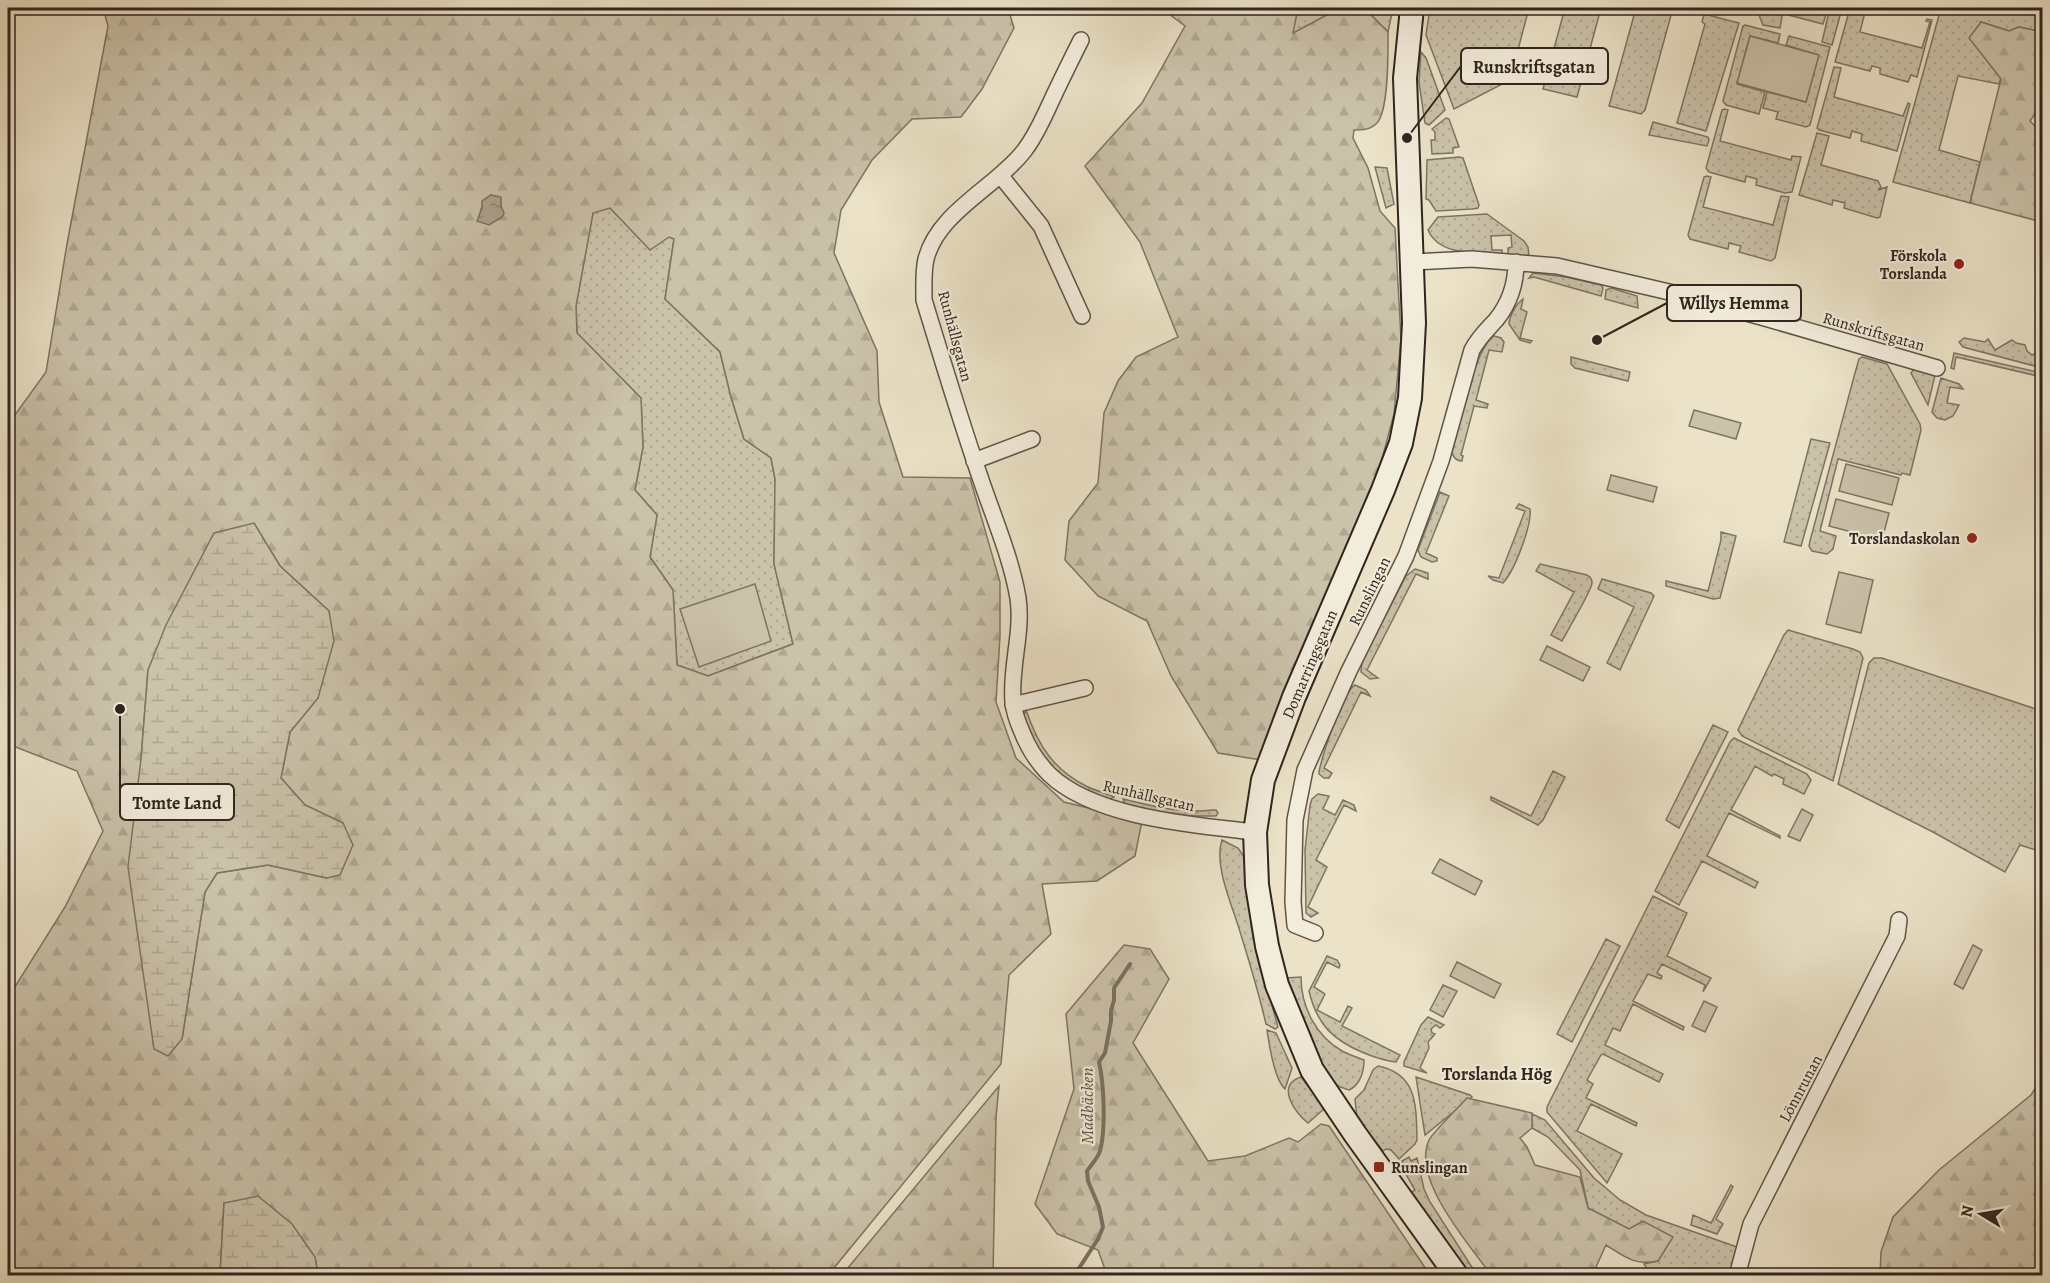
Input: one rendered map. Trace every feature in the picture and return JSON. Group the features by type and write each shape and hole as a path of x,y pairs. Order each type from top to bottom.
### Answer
{"street":[{"name":"Domarringsgatan","path":"1412,8 1405,78 1414,323 1411,387 1401,443 1278,736 1263,780 1255,831 1257,885 1267,946 1284,1004 1312,1070 1355,1134 1457,1275"},
{"name":"Runhällsgatan","path":"1081,40 1033,138 1013,163 953,216 943,228 927,257 924,276 924,300 1018,598 1019,624 1012,675 1013,705 1028,746 1042,766 1049,774 1093,802 1160,819 1255,831"},
{"path":"1000,175 1045,233 1082,316"},
{"name":"Runskriftsgatan","path":"1413,262 1472,259 1557,266 1675,294 1937,368"},
{"name":"Runslingan","path":"1315,933 1295,925 1293,902 1295,820 1305,770 1344,681 1406,556 1441,461 1472,350 1480,335 1495,321 1508,301 1512,291 1516,262"},
{"path":"974,461 1032,439"},
{"path":"1013,705 1085,688"},
{"name":"Lönnrunan","path":"1737,1275 1751,1224 1897,936 1899,920"}],"green space":[{"path":"103,8 1008,8 1014,28 982,89 961,117 912,119 872,160 841,210 834,253 877,351 879,402 903,477 970,478 1000,582 996,702 1016,758 1064,802 1142,821 1135,856 1097,881 1042,884 1051,934 1009,975 1001,1064 830,1275 318,1275 315,1257 224,1203 220,1275 8,1275 8,998 65,907 103,831 77,771 8,744 8,433 12,419 46,372 67,244 108,26","holes":["491,195 500,200 502,217 499,219 480,213 484,200","610,208 650,250 669,237 674,239 665,299 720,352 744,439 771,458 775,479 774,564 793,644 708,676 677,665 673,590 650,557 657,515 635,490 643,447 641,398 577,333 576,306 593,213","254,524 280,566 329,611 318,698 290,732 281,778 305,805 343,823 327,878 268,865 217,873 205,892 182,1039 141,759 148,670"]},
{"path":"1161,8 1298,8 1293,33 1340,8 1368,12 1388,32 1387,80 1381,116 1372,127 1354,130 1353,138 1368,168 1380,211 1395,228 1401,339 1394,414 1379,470 1261,760 1218,753 1171,676 1147,621 1098,596 1065,560 1069,521 1098,483 1104,413 1118,381 1136,357 1178,337 1140,242 1085,166 1142,103 1185,26"},
{"path":"1298,8 1393,8 1388,32 1368,12 1292,33"},
{"path":"1430,8 1529,8 1510,80 1454,109 1426,35"},
{"path":"1565,8 1601,8 1577,97 1543,89"},
{"path":"1636,8 1673,8 1645,110 1641,114 1609,106"},
{"path":"1748,8 1780,8 1782,17 1780,28 1763,25 1759,15 1747,10"},
{"path":"1779,8 1828,8 1823,24 1781,13"},
{"path":"1830,8 1839,8 1841,12 1832,45 1822,42"},
{"path":"1850,8 1866,8 1860,32 1922,48 1930,22 1926,21 1927,19 1932,20 1917,77 1911,75 1908,82 1880,74 1880,68 1872,66 1870,71 1835,62"},
{"path":"1941,8 2042,8 2042,32 2019,27 2009,31 1981,22 2001,78 1999,84 1958,76 1939,150 1980,162 1970,203 1893,182"},
{"path":"1704,14 1739,23 1706,131 1677,123 1705,24 1702,22"},
{"path":"1981,22 2009,31 2019,27 2042,32 2042,105 2030,121 2042,133 2042,222 1970,203 2001,79 1969,38"},
{"path":"1745,25 1780,34 1778,43 1750,36 1737,84 1765,92 1759,114 1726,105 1723,101"},
{"path":"1750,36 1819,55 1806,102 1737,83"},
{"path":"1789,36 1830,47 1810,125 1806,127 1776,119 1778,112 1763,108 1767,92 1806,102 1818,55 1786,45"},
{"path":"1421,52 1426,58 1445,110 1429,125 1425,123 1419,82"},
{"path":"1834,67 1841,68 1834,97 1903,116 1908,103 1910,104 1897,151 1861,141 1862,134 1852,131 1850,138 1817,128"},
{"path":"1724,109 1728,110 1720,141 1791,160 1792,156 1801,157 1792,192 1785,193 1756,185 1757,179 1746,176 1745,182 1709,172 1706,168"},
{"path":"1446,118 1449,119 1459,147 1453,148 1453,153 1432,154 1431,140 1435,140 1435,132 1432,129"},
{"path":"1653,122 1708,137 1707,146 1649,135"},
{"path":"1817,133 1829,136 1821,165 1878,181 1881,187 1878,190 1887,187 1880,217 1844,208 1845,203 1833,200 1832,205 1799,195"},
{"path":"1463,158 1479,205 1478,208 1436,211 1426,199 1427,160"},
{"path":"1375,167 1387,168 1394,204 1386,208"},
{"path":"1704,177 1711,177 1703,207 1773,225 1781,196 1789,197 1775,258 1771,261 1739,252 1741,246 1729,243 1728,249 1690,239 1688,235"},
{"path":"610,208 650,249 669,236 674,239 665,299 720,352 744,439 771,458 775,479 774,564 793,644 708,676 677,665 673,590 650,557 657,515 635,490 643,447 641,398 577,333 576,306 593,212"},
{"path":"1487,214 1524,241 1528,247 1529,256 1508,255 1508,248 1512,247 1511,235 1491,236 1492,250 1502,250 1502,254 1471,253 1441,245 1428,230 1438,217"},
{"path":"1533,273 1601,285 1603,288 1601,296 1534,277 1529,278"},
{"path":"1611,288 1637,296 1638,308 1605,299 1606,290"},
{"path":"1523,299 1521,309 1527,312 1520,338 1532,341 1530,343 1520,340 1509,324 1510,317"},
{"path":"1494,336 1501,338 1504,342 1502,352 1489,350 1476,400 1488,404 1487,408 1474,406 1461,455 1463,456 1462,461 1460,461 1453,456 1452,452 1468,389 1486,344"},
{"path":"1964,338 1985,342 1988,339 1995,350 2012,340 2025,345 2027,351 2032,355 2040,351 2042,346 2042,368 1963,347 1959,342"},
{"path":"1954,353 2042,373 2042,377 1956,357 1954,369 1951,368"},
{"path":"1571,357 1630,372 1628,381 1575,368 1571,364"},
{"path":"1862,357 1887,364 1920,424 1921,430 1910,475 1902,473 1901,475 1838,459 1820,531 1836,536 1833,549 1827,554 1812,551 1809,546 1810,541 1855,373 1859,359"},
{"path":"1914,369 1935,375 1928,405 1911,373"},
{"path":"1941,378 1959,384 1963,389 1950,387 1947,403 1959,405 1953,416 1945,420 1937,418 1932,412"},
{"path":"1694,410 1741,423 1736,439 1689,426"},
{"path":"1811,439 1830,443 1801,546 1784,542"},
{"path":"1846,464 1899,478 1892,505 1839,491"},
{"path":"1611,475 1657,487 1653,502 1607,490"},
{"path":"1440,492 1449,496 1426,553 1437,558 1437,561 1432,562 1421,557 1418,550"},
{"path":"1836,499 1889,513 1882,540 1829,526"},
{"path":"1519,504 1530,509 1526,536 1508,577 1503,583 1488,576 1499,578 1525,511 1516,508"},
{"path":"254,523 280,566 329,611 334,641 318,698 290,732 281,778 305,805 343,823 353,845 340,875 327,878 268,865 217,873 205,892 182,1039 168,1056 154,1049 128,867 141,759 148,670 166,625 214,533"},
{"path":"1721,532 1736,536 1720,598 1713,599 1666,586 1666,581 1708,591"},
{"path":"1540,564 1587,575 1592,580 1588,594 1562,641 1551,635 1574,592 1536,571"},
{"path":"1415,569 1428,573 1428,579 1416,574 1367,670 1378,678 1370,679 1361,672 1362,661 1406,576"},
{"path":"1839,572 1873,580 1861,633 1826,624"},
{"path":"1602,579 1651,593 1654,596 1620,670 1607,663 1634,607 1598,589"},
{"path":"755,584 771,641 699,667 680,609"},
{"path":"1788,630 1853,649 1860,652 1863,658 1833,781 1742,736 1738,730"},
{"path":"1547,646 1590,667 1583,681 1540,660"},
{"path":"1874,658 1882,658 2042,711 2042,852 2020,845 2005,872 1933,832 1838,784 1869,663"},
{"path":"1355,685 1366,690 1370,696 1361,692 1324,768 1332,773 1329,778 1324,778 1319,772 1329,739 1339,711"},
{"path":"1026,710 1048,755 1065,773 1091,788 1114,797 1108,800 1068,782 1042,757 1023,718"},
{"path":"1713,725 1728,732 1679,828 1666,820"},
{"path":"1734,738 1807,774 1811,780 1804,794 1783,784 1784,779 1774,774 1772,776 1755,766 1731,810 1780,838 1729,813 1707,856 1758,882 1755,888 1702,861 1679,905 1655,891"},
{"path":"1553,771 1565,777 1543,820 1538,825 1491,800 1491,797 1531,816"},
{"path":"1318,794 1329,796 1323,809 1335,815 1343,800 1354,805 1356,811 1344,805 1316,860 1327,867 1308,907 1318,913 1311,917 1306,913 1305,850 1310,805 1312,799"},
{"path":"1123,799 1168,809 1216,810 1218,813 1216,816 1177,816 1125,805"},
{"path":"1802,809 1813,815 1800,841 1788,836"},
{"path":"1222,840 1238,848 1244,857 1253,937 1278,1027 1275,1029 1266,1024 1222,875 1220,850"},
{"path":"1440,859 1482,881 1475,895 1432,873"},
{"path":"1653,896 1687,913 1667,956 1711,978 1703,992 1705,985 1662,964 1657,973 1662,976 1661,979 1648,974 1633,1001 1684,1027 1683,1030 1633,1004 1620,1031 1613,1028 1605,1045 1663,1074 1659,1082 1603,1054 1587,1080 1593,1084 1586,1098 1637,1123 1636,1126 1591,1104 1577,1131 1622,1154 1607,1183 1547,1112 1547,1107"},
{"path":"1606,939 1620,946 1572,1042 1557,1034"},
{"path":"1124,945 1150,949 1169,979 1133,1043 1208,1161 1245,1156 1289,1138 1298,1142 1321,1124 1329,1126 1430,1275 1107,1275 1098,1250 1057,1234 1035,1204 1074,1089 1066,1014"},
{"path":"1973,945 1982,950 1963,989 1954,984"},
{"path":"1327,956 1337,960 1340,965 1339,968 1327,962 1314,987 1325,994 1317,1010 1340,1022 1348,1006 1352,1008 1342,1026 1400,1055 1396,1062 1376,1057 1343,1043 1322,1022 1312,1003 1309,991"},
{"path":"1457,962 1501,984 1494,998 1450,976"},
{"path":"1301,977 1307,1010 1318,1029 1333,1045 1364,1060 1361,1078 1349,1090 1332,1082 1312,1047 1286,978"},
{"path":"1443,985 1457,991 1443,1017 1430,1010"},
{"path":"1704,1001 1717,1007 1705,1032 1692,1026"},
{"path":"1428,1017 1444,1025 1440,1028 1436,1025 1431,1029 1435,1034 1428,1042 1429,1048 1420,1068 1427,1073 1404,1066 1404,1062 1421,1025"},
{"path":"1267,1030 1276,1033 1292,1068 1285,1089 1275,1070"},
{"path":"1378,1066 1401,1076 1408,1084 1415,1104 1417,1140 1399,1159 1391,1150 1383,1151 1357,1118 1355,1099 1364,1090 1373,1070"},
{"path":"1301,1077 1325,1108 1308,1123 1293,1106 1288,1092 1293,1081"},
{"path":"1416,1077 1470,1095 1472,1097 1425,1135"},
{"path":"2042,1077 2042,1275 1880,1275 1881,1252 1893,1217 1939,1170 2031,1095"},
{"path":"999,1086 996,1117 993,1275 842,1275"},
{"path":"1467,1098 1532,1113 1532,1128 1520,1138 1535,1165 1580,1177 1588,1208 1629,1229 1643,1221 1673,1237 1658,1261 1636,1261 1606,1245 1596,1267 1603,1275 1491,1275 1445,1210 1428,1173 1426,1156 1431,1136"},
{"path":"1532,1114 1545,1120 1594,1178 1620,1200 1646,1215 1737,1247 1730,1275 1651,1275 1644,1264 1658,1261 1629,1229 1588,1208 1580,1170 1548,1137 1532,1128"},
{"path":"1409,1157 1411,1161 1417,1158 1424,1189 1430,1202 1477,1275 1464,1275 1433,1230 1412,1192 1415,1190 1404,1171 1407,1169 1402,1161"},
{"path":"1731,1185 1733,1187 1716,1219 1723,1224 1717,1234 1691,1225 1693,1215 1711,1223"},
{"path":"258,1196 292,1224 315,1257 318,1275 220,1275 224,1203"}],"water":[{"path":"491,195 501,197 504,213 502,217 489,225 477,221 482,201"}],"waterway":[{"name":"Madbäcken","path":"1074,1276 1098,1239 1103,1227 1087,1171 1099,1154 1102,1142 1104,1106 1099,1062 1105,1053 1114,988 1130,964"}],"place":[{"name":"Runskriftsgatan","path":"1407,138"},
{"name":"Förskola Torslanda","path":"1959,264"},
{"name":"Willys Hemma","path":"1597,340"},
{"name":"Torslandaskolan","path":"1972,538"},
{"name":"Tomte Land","path":"120,709"},
{"name":"Runslingan","path":"1379,1167"}],"district":[{"name":"Torslanda Hög","path":"1497,1074"}]}
